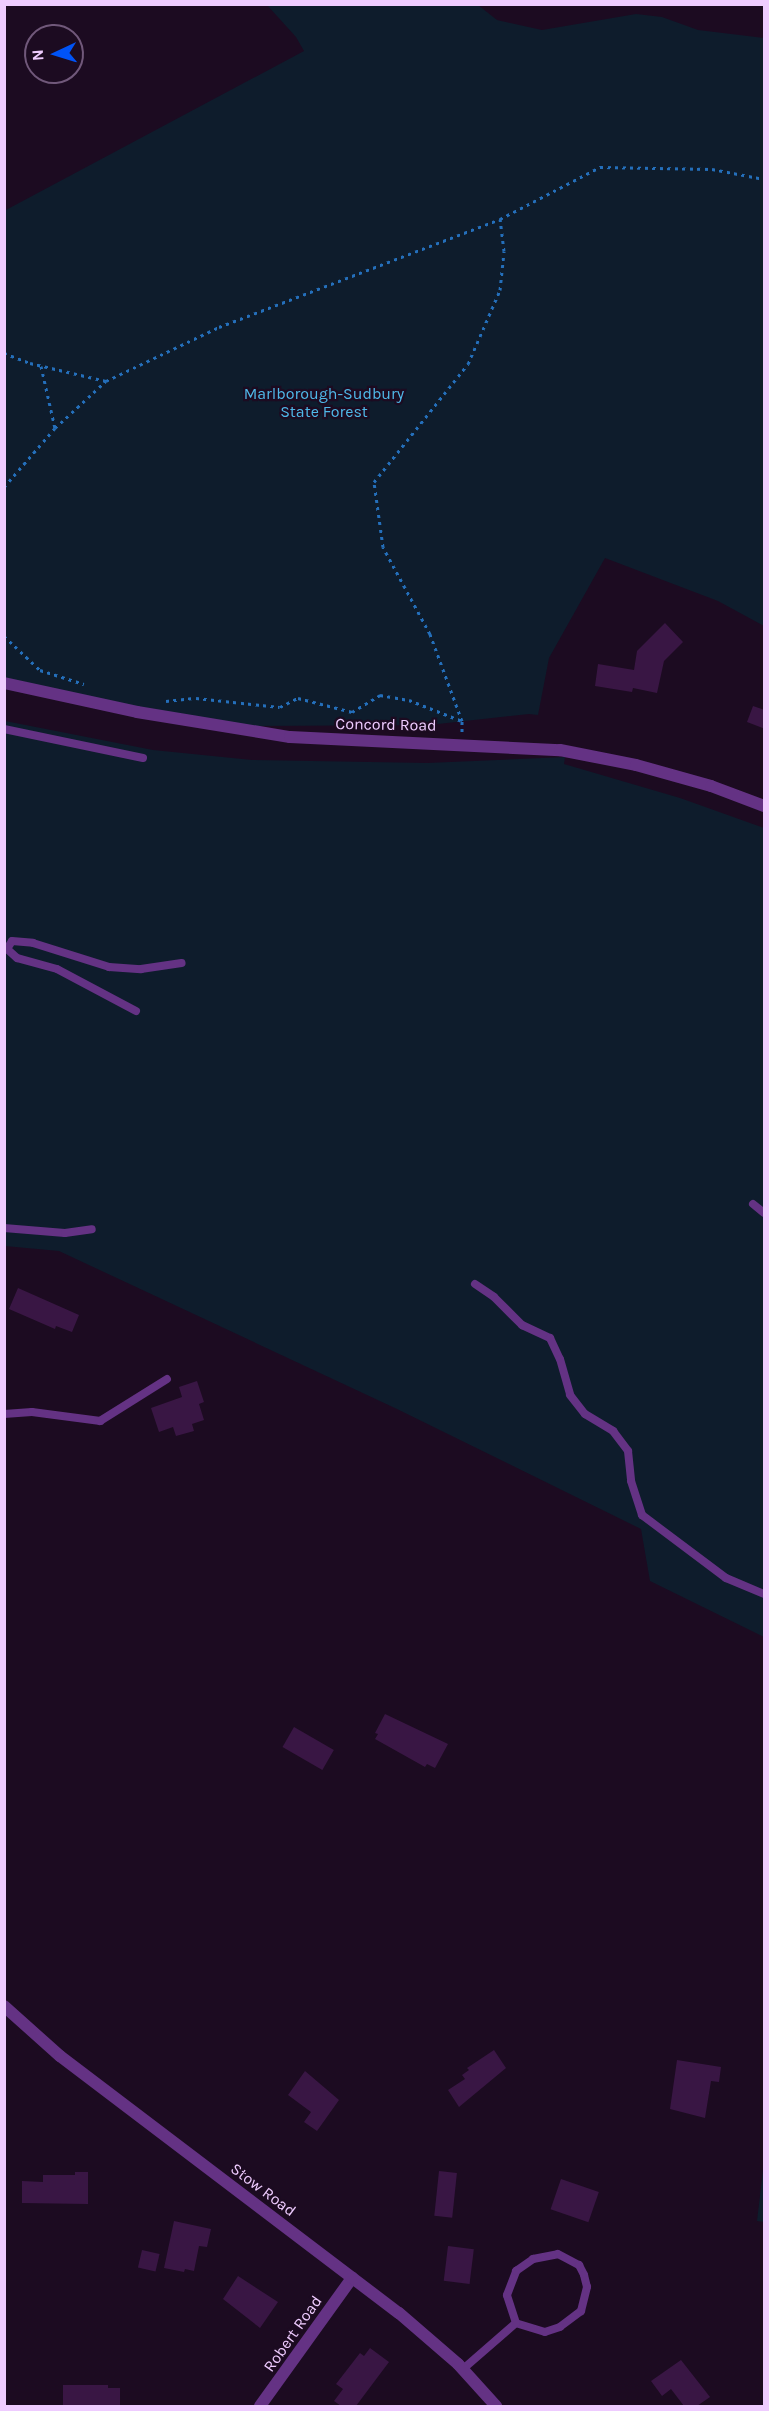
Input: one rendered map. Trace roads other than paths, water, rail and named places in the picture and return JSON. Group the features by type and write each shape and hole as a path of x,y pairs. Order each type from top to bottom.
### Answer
{"street":[{"name":"Concord Road","path":"4,683 137,712 290,737 560,750 674,775 765,806"},
{"name":"Stow Road","path":"4,2006 60,2056 399,2313 463,2369 496,2406"},
{"name":"Robert Road","path":"260,2406 266,2402 352,2278"}],"lane":[{"path":"4,729 142,758"},
{"path":"136,1011 57,969 17,958 7,949 12,940 33,943 109,967 141,969 182,963"},
{"path":"753,1204 765,1213"},
{"path":"4,1228 65,1233 92,1229"},
{"path":"475,1284 494,1297 522,1325 550,1338 560,1359 570,1395 585,1414 613,1431 628,1451 631,1481 642,1515 726,1578 765,1594"},
{"path":"4,1414 32,1412 100,1422 167,1379"},
{"path":"547,2254 558,2254 579,2265 587,2287 581,2311 560,2327 545,2332 516,2323 507,2295 509,2284 523,2264 547,2254"},
{"path":"463,2369 516,2323"}],"park label":[{"name":"Marlborough-Sudbury State Forest","path":"324,403"}]}
